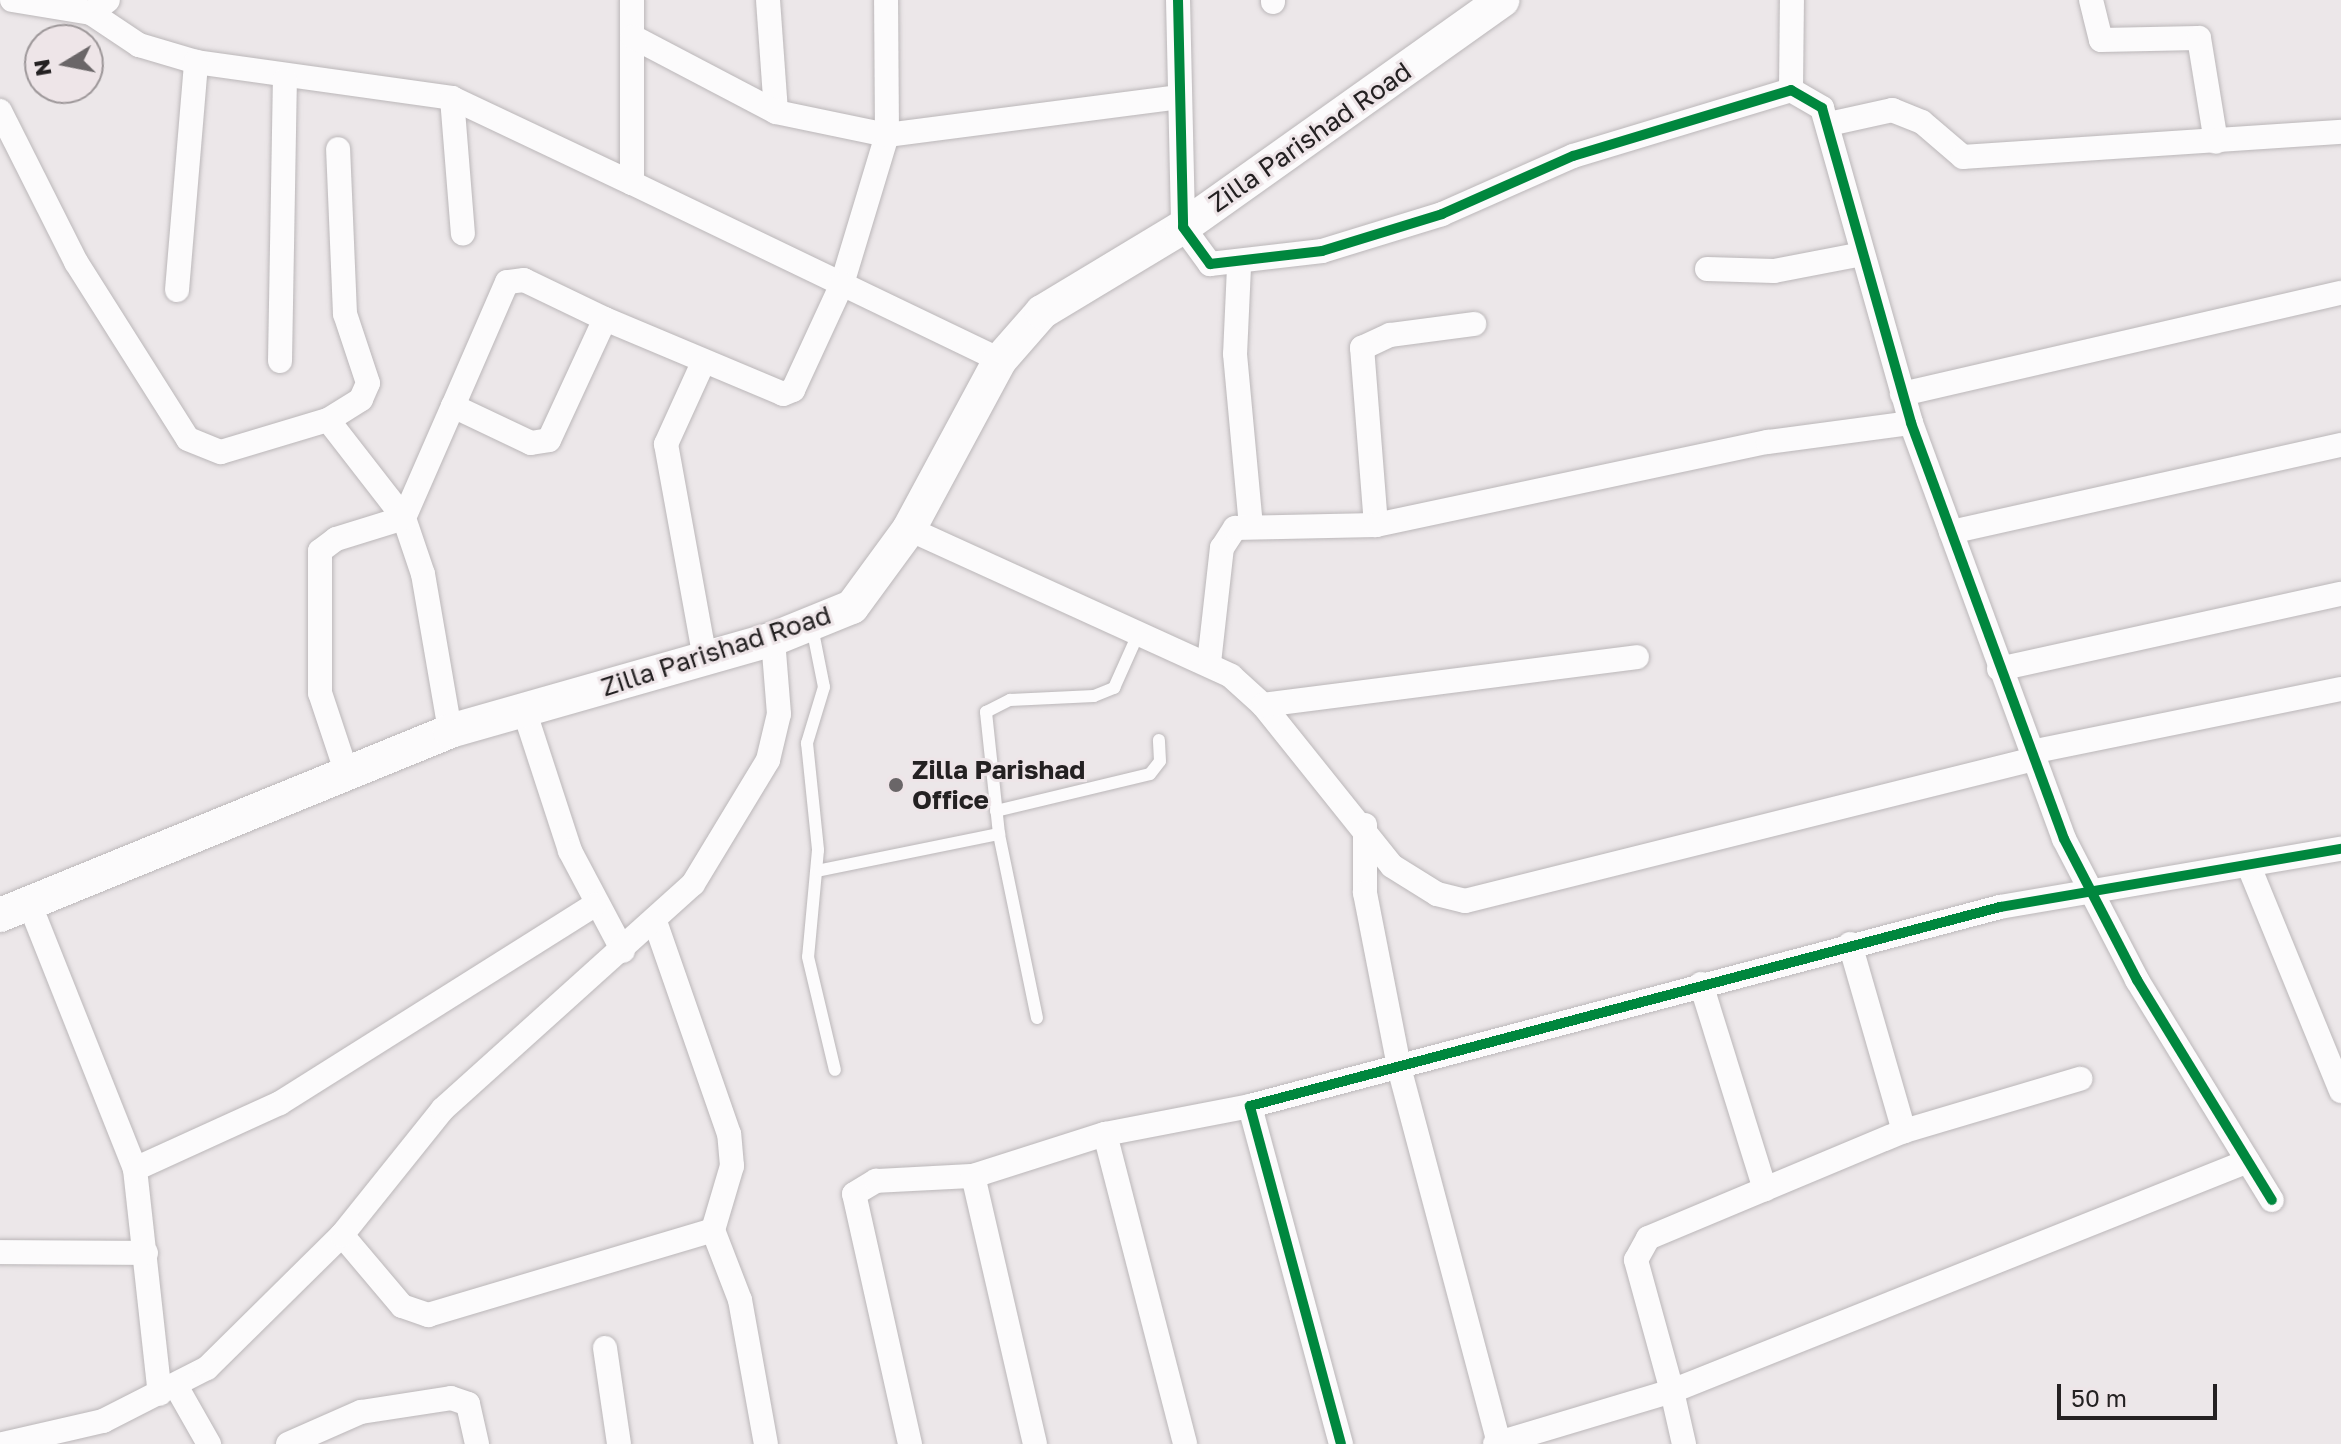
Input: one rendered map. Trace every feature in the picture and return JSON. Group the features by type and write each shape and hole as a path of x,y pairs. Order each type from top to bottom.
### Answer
{"main road":[{"name":"Zilla Parishad Road","path":"15,910 450,731 773,639 852,607 873,586 909,529 1000,360 1042,312 1183,227 1503,0"}],"street":[{"path":"12,0 100,7 139,45 196,62 285,80 452,98 1000,360"},
{"path":"632,0 632,183"},
{"path":"768,0 776,112"},
{"path":"347,774 320,693 320,551 325,543 404,518 507,282 524,280 702,365 772,394 793,390 842,284 887,135 886,0"},
{"path":"1178,0 1183,227 1198,256 1239,267 1442,214 1573,156 1791,90 1812,97 1829,124 1862,254 1911,423 2031,753 2089,891 2272,1200"},
{"path":"1791,90 1792,0"},
{"path":"2091,0 2101,40 2199,38 2216,142"},
{"path":"633,37 776,112 887,135 1180,97"},
{"path":"177,290 196,62"},
{"path":"280,361 285,80"},
{"path":"452,98 463,234"},
{"path":"0,111 76,262 188,439 221,452 328,420 361,399 368,383 345,314 338,149"},
{"path":"1829,124 1902,113 1963,157 2341,132"},
{"path":"1707,269 1774,271 1862,254"},
{"path":"1239,267 1238,408 1251,525"},
{"path":"1902,394 2341,293"},
{"path":"453,406 541,445 605,319"},
{"path":"1376,525 1362,348 1390,335 1474,324"},
{"path":"702,365 666,444 705,658"},
{"path":"328,420 404,518 423,574 450,731"},
{"path":"1209,663 1222,548 1235,528 1251,525 1376,525 1768,442 1911,423"},
{"path":"1951,532 2341,445"},
{"path":"909,529 1209,663 1263,705 1365,825 1392,866 1437,894 1465,901 2031,753 2341,689"},
{"path":"1999,669 2341,594"},
{"path":"3,1444 105,1432 241,1339 342,1235 443,1109 655,922 722,847 768,760 779,714 773,639"},
{"path":"1263,705 1637,657"},
{"path":"524,710 595,905 623,951"},
{"path":"1365,825 1365,893 1400,1071 1497,1444 1672,1391 2248,1161"},
{"path":"910,1444 854,1194 876,1181 973,1176 1105,1134 1250,1106 1400,1071 1850,944 2089,891 2250,869 2341,849"},
{"path":"2250,869 2341,1091"},
{"path":"135,1169 280,1103 595,905"},
{"path":"15,910 135,1169 168,1390 209,1444"},
{"path":"655,922 729,1134 732,1166 713,1230 740,1300 766,1444"},
{"path":"1850,944 1904,1131"},
{"path":"1701,984 1765,1189"},
{"path":"1684,1444 1638,1246 1904,1131 2080,1079"},
{"path":"1250,1106 1341,1444"},
{"path":"1105,1134 1185,1444"},
{"path":"973,1176 1035,1444"},
{"path":"342,1235 402,1306 428,1315 713,1230"},
{"path":"0,1252 146,1253"},
{"path":"605,1348 619,1444"},
{"path":"288,1444 313,1438 361,1412 451,1398 468,1404 477,1444"}],"lane":[{"path":"811,626 824,687 807,743 817,871 808,957 835,1070"},
{"path":"1037,1018 999,834 986,712 1010,700 1094,696 1114,688 1139,632"},
{"path":"996,811 1150,774 1160,761 1159,740"},
{"path":"817,871 999,834"}],"cycle path":[{"path":"1178,0 1183,227 1210,264 1322,251 1442,214 1573,156 1791,90 1822,108 1911,423 2064,839 2137,980 2272,1200"},
{"path":"1341,1444 1250,1106 2000,907 2341,849"}],"place":[{"name":"Zilla Parishad Office","path":"896,785"}]}
